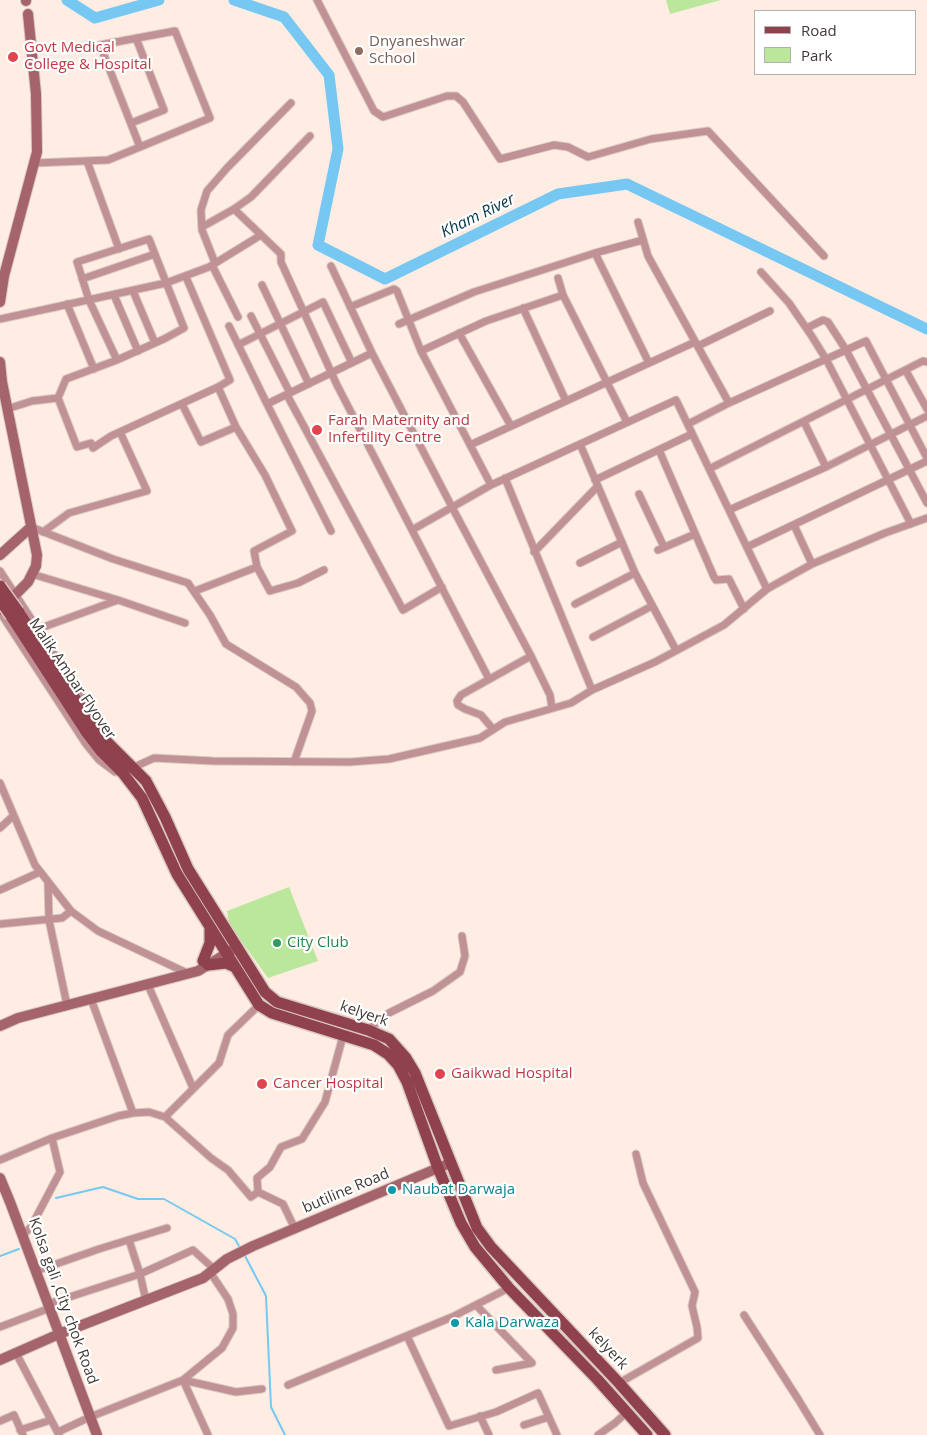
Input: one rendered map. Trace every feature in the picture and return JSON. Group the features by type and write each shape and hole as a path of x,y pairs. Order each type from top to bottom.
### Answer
{"main road":[{"name":"Malik Ambar Flyover","path":"0,586 61,675 97,732 106,741"},
{"name":"Malik Ambar Flyover","path":"0,600 87,733 110,760 128,770"},
{"name":"kelyerk","path":"106,741 128,770 146,781 165,817 177,860 188,869 230,947 265,992 277,1002 368,1030 390,1039 406,1058 415,1073 477,1228 491,1247 619,1383 663,1435"},
{"path":"177,860 209,925 230,947 235,967 259,1005 272,1013 374,1046 388,1054 398,1064 407,1082 438,1168 461,1223 476,1247 509,1288 563,1343 647,1435"},
{"path":"209,925 210,944 206,963 226,963 235,967"}],"street":[{"path":"317,0 374,111 383,117 447,96 456,96 463,102 500,159 554,145 568,147 588,157 651,139 708,131 824,256"},
{"path":"0,302 4,276 37,152 36,94 28,14"},
{"path":"35,163 108,160 140,147 210,118 175,31 100,45 140,147"},
{"path":"131,123 164,110 136,38"},
{"path":"238,317 213,264 202,227 201,210 207,191 291,103"},
{"path":"202,227 251,197 310,136"},
{"path":"87,160 118,249"},
{"path":"234,209 281,254 280,262 332,373 489,679"},
{"path":"638,222 648,256 729,403"},
{"path":"0,319 166,284 213,264 262,235"},
{"path":"117,360 89,300 77,262 149,239 184,328 138,351 117,360 94,369 66,379 58,398 77,448 91,442 92,448 120,432 230,380 186,277"},
{"path":"399,324 474,292 594,253 643,240"},
{"path":"594,253 649,363"},
{"path":"82,279 155,254"},
{"path":"331,266 372,353 531,656 552,700 552,708"},
{"path":"761,272 789,303 826,359 912,524"},
{"path":"558,278 563,295 627,422"},
{"path":"262,285 309,384"},
{"path":"350,307 394,289 397,291 421,351 491,485"},
{"path":"133,291 155,343"},
{"path":"114,294 138,351"},
{"path":"421,351 486,321 563,295"},
{"path":"238,345 320,303 324,303 352,363"},
{"path":"67,304 94,369"},
{"path":"523,308 566,401"},
{"path":"470,445 649,363 770,311"},
{"path":"250,316 288,394 403,610 442,587"},
{"path":"807,328 827,320 868,390 927,503"},
{"path":"228,326 330,531"},
{"path":"459,333 511,426"},
{"path":"688,424 729,403 866,341 927,460 746,547"},
{"path":"267,404 372,353"},
{"path":"709,469 924,361 927,362"},
{"path":"0,362 7,408 37,556 36,566 28,582 0,611 86,744 99,760 115,772 128,770 154,758 294,762 350,762 389,759 480,738 505,722 571,703 592,690 724,626 767,589 812,564 927,518"},
{"path":"906,371 927,409"},
{"path":"218,386 236,427 265,475 292,531 254,551 257,568 270,591 298,583 324,570"},
{"path":"7,408 58,398"},
{"path":"412,530 505,478 676,400 767,589"},
{"path":"182,404 201,442 236,427"},
{"path":"729,510 826,467 927,416"},
{"path":"804,422 826,467"},
{"path":"44,532 69,513 147,491 120,432"},
{"path":"534,552 596,484 692,434"},
{"path":"580,444 635,573 676,650"},
{"path":"659,450 715,579 729,579 744,609"},
{"path":"505,478 592,690"},
{"path":"639,494 661,549 695,534"},
{"path":"794,525 812,564"},
{"path":"31,527 113,558 188,583 195,591 226,644 296,688 310,703 312,711 294,762"},
{"path":"0,555 31,527"},
{"path":"580,563 622,542"},
{"path":"195,591 257,568"},
{"path":"0,571 95,717 106,741"},
{"path":"575,604 635,573"},
{"path":"32,574 185,623"},
{"path":"38,629 118,600"},
{"path":"593,636 652,606"},
{"path":"493,729 481,715 458,704 457,701 460,695 531,656"},
{"path":"0,783 36,865 71,911 98,931 189,974"},
{"path":"0,828 13,816"},
{"path":"0,890 40,872"},
{"path":"48,882 49,920 67,1005"},
{"path":"0,924 62,918 71,911"},
{"path":"368,1030 389,1014 433,991 460,972 465,956 462,936"},
{"path":"0,1026 18,1018 198,971 206,963 230,947"},
{"path":"148,985 193,1088"},
{"path":"92,999 133,1113"},
{"path":"165,1117 218,1063 228,1035 259,1005"},
{"path":"258,1192 257,1178 270,1167 282,1147 302,1139 325,1102 343,1036"},
{"path":"0,1160 52,1138 133,1113 150,1112 165,1117 211,1158 228,1170 251,1197 258,1192"},
{"path":"23,1235 31,1227 60,1172 52,1138"},
{"path":"619,1383 698,1338 692,1306 695,1292 643,1183 636,1154"},
{"name":"butiline Road","path":"0,1360 60,1334 203,1278 227,1259 253,1246 450,1163"},
{"name":"Kolsa gali ,City chok Road","path":"0,1178 97,1435"},
{"path":"258,1192 283,1204 295,1229"},
{"path":"36,1271 167,1228"},
{"path":"129,1240 146,1301"},
{"path":"0,1327 49,1306 140,1274 193,1250 212,1271 228,1299 233,1314 233,1328 222,1348 183,1380 90,1417 58,1434 16,1353"},
{"path":"288,1385 407,1336 509,1288"},
{"path":"476,1305 532,1362 496,1370"},
{"path":"744,1316 794,1391 820,1435"},
{"path":"407,1336 449,1426 496,1412 538,1393 557,1435"},
{"path":"183,1380 236,1392 262,1389"},
{"path":"183,1380 208,1435"},
{"path":"603,1434 626,1412"},
{"path":"0,1421 14,1415 21,1432 51,1420"},
{"path":"480,1416 489,1435"},
{"path":"524,1424 549,1417"}],"green space":[{"path":"666,0 721,0 670,14"},
{"name":"City Club","path":"289,887 318,961 268,978 229,924 227,911"}],"waterway":[{"name":"Kham River","path":"67,0 95,18 159,0"},
{"name":"Kham River","path":"234,0 284,17 329,75 338,149 318,245 385,279 558,194 627,184 927,329"},
{"path":"56,1198 103,1187 138,1199 164,1199 235,1239 240,1248"},
{"path":"0,1256 19,1249"},
{"path":"244,1254 266,1296 271,1407 285,1435"}],"place":[{"name":"Dnyaneshwar School","path":"359,51"},
{"name":"Govt Medical College & Hospital","path":"13,57"},
{"name":"Farah Maternity and Infertility Centre","path":"317,430"},
{"name":"City Club","path":"277,943"},
{"name":"Gaikwad Hospital","path":"440,1074"},
{"name":"Cancer Hospital","path":"262,1084"},
{"name":"Naubat Darwaja","path":"392,1190"},
{"name":"Kala Darwaza","path":"455,1323"}]}
